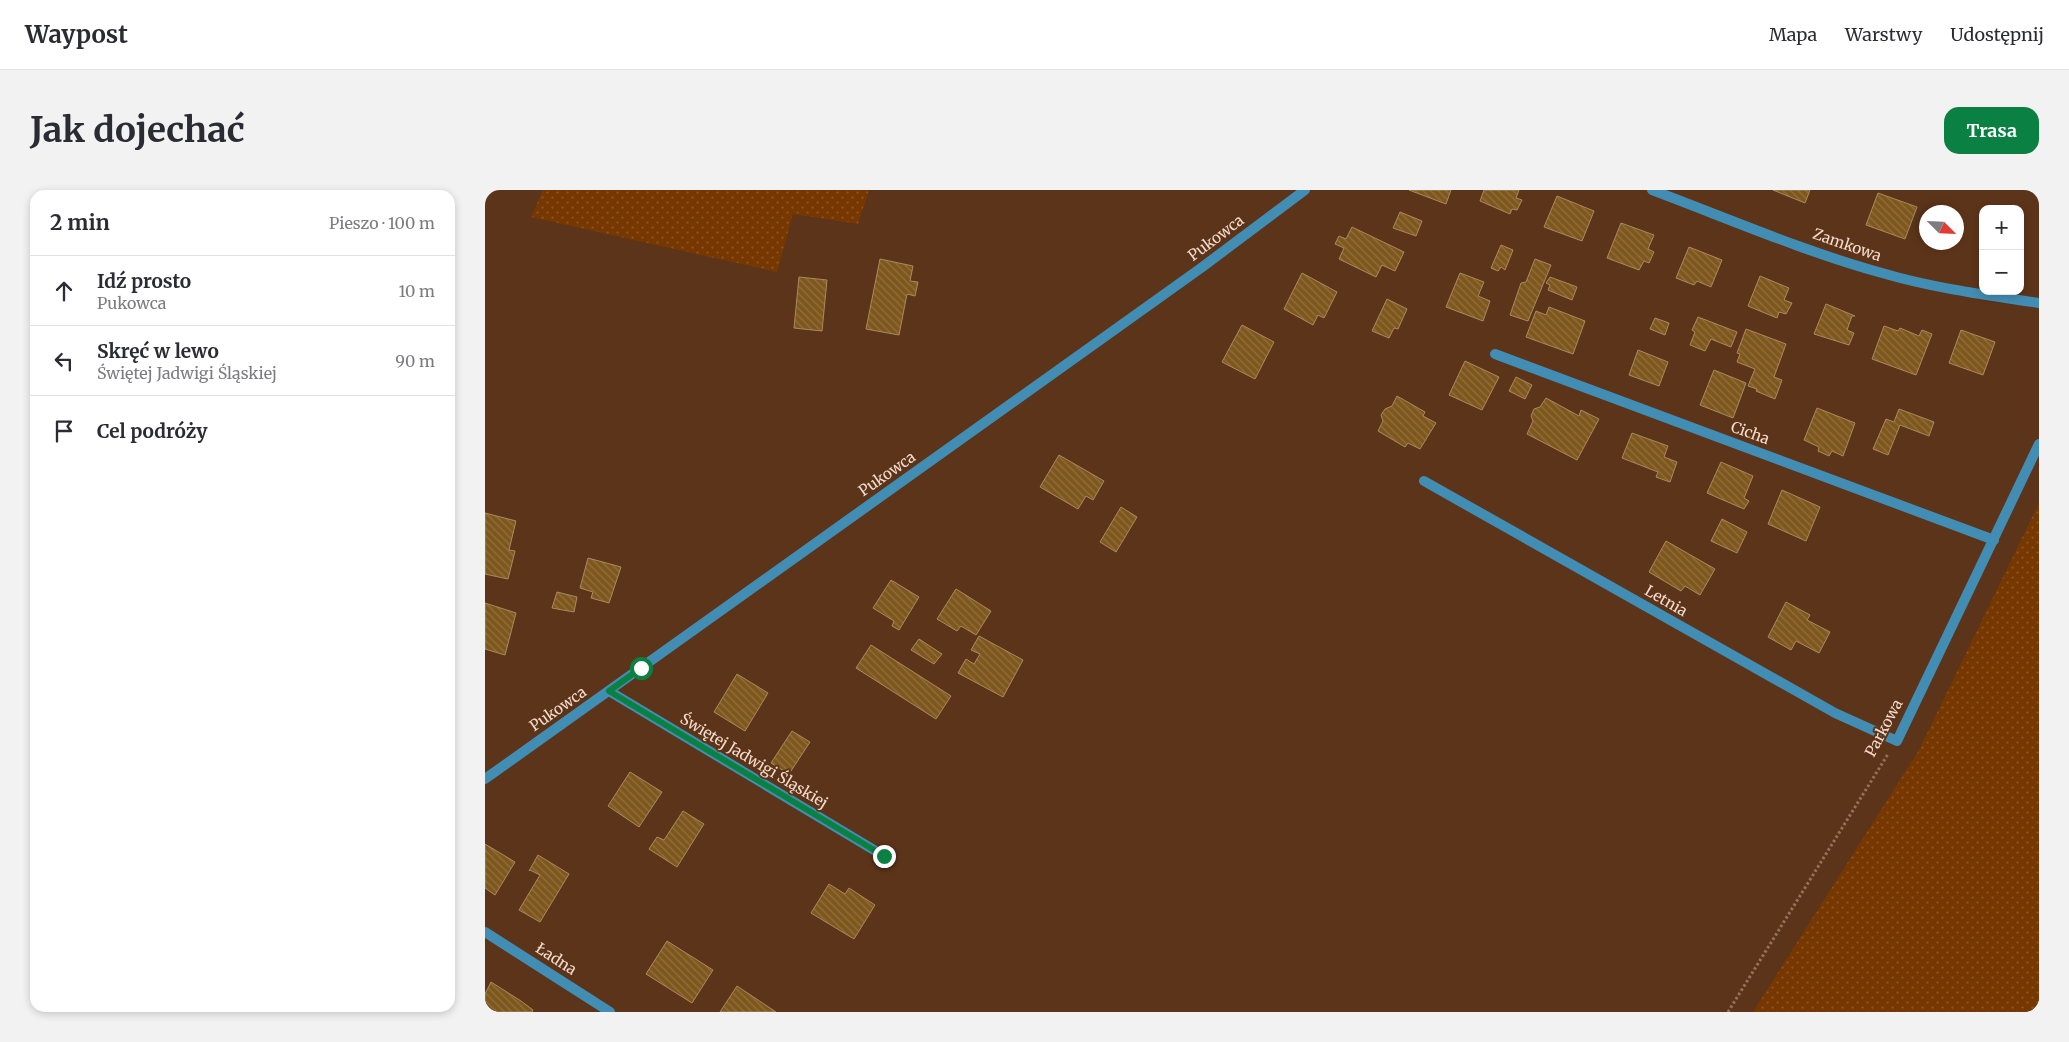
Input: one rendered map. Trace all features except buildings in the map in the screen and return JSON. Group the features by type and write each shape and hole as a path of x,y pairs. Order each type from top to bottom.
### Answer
{"street":[{"name":"Pukowca","path":"485,779 1185,280 1305,190"},
{"name":"Zamkowa","path":"1652,190 1821,253 1881,273 1942,288 2039,303"},
{"name":"Cicha","path":"1495,354 1994,540"},
{"name":"Parkowa","path":"1897,741 2039,444"},
{"name":"Letnia","path":"1424,481 1835,714 1897,741"},
{"name":"Świętej Jadwigi Śląskiej","path":"609,691 884,856"},
{"name":"Ładna","path":"485,932 610,1012"}],"path":[{"name":"Parkowa","path":"1728,1012 1897,741"}],"shaded area":[{"path":"543,190 869,190 858,224 793,214 777,272 531,217"},
{"path":"2039,503 2039,1012 1753,1012 1919,750"}],"route":[{"path":"641,668 609,691 884,856"}]}
